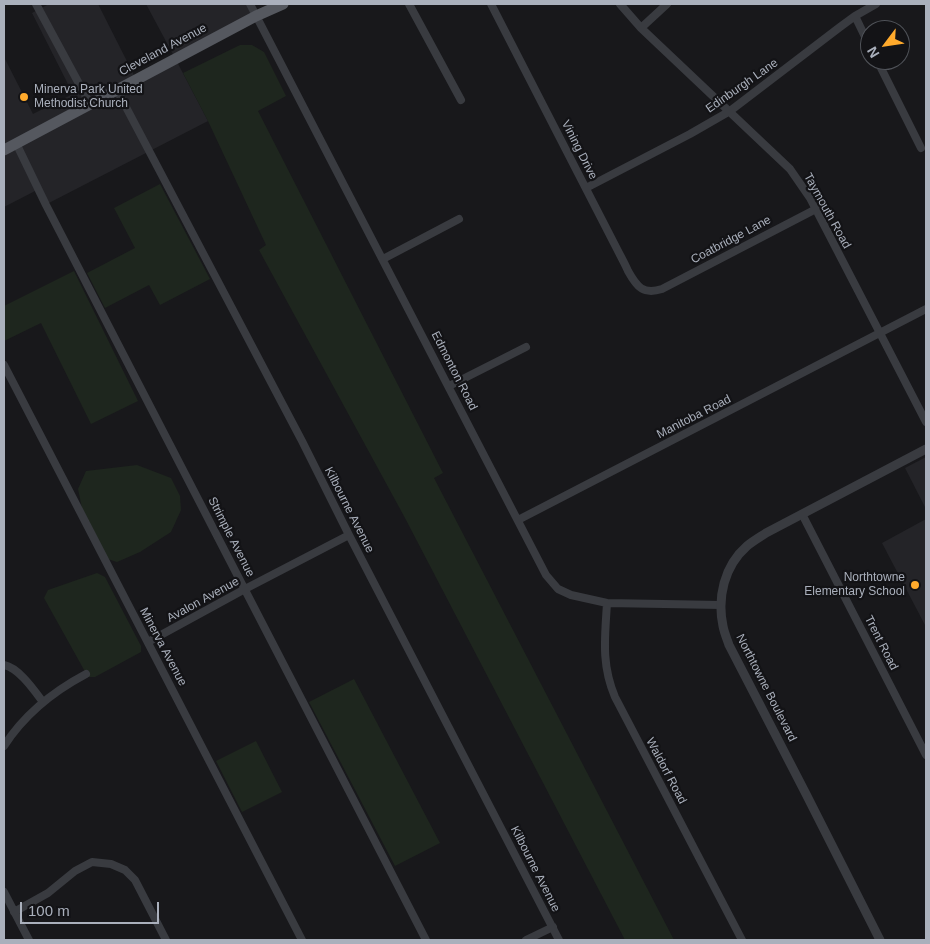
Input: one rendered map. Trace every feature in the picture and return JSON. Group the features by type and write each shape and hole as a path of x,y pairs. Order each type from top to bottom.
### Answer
{"main road":[{"name":"Cleveland Avenue","path":"4,150 256,16 283,4"}],"street":[{"path":"36,4 90,104"},
{"name":"Edmonton Road","path":"250,4 546,575 558,589 571,595 607,603 720,605"},
{"path":"409,4 461,100"},
{"name":"Vining Drive","path":"491,4 633,280 638,287 645,291 657,291"},
{"name":"Taymouth Road","path":"620,4 641,28 790,169 816,209 926,422"},
{"path":"641,28 667,4"},
{"name":"Edinburgh Lane","path":"586,188 730,111 855,16 876,4"},
{"path":"855,16 860,26"},
{"path":"882,70 921,148"},
{"name":"Kilbourne Avenue","path":"117,90 302,441 559,940"},
{"name":"Strimple Avenue","path":"16,143 426,940"},
{"name":"Coatbridge Lane","path":"657,291 816,209"},
{"path":"383,259 459,219"},
{"name":"Manitoba Road","path":"518,520 926,309"},
{"path":"449,386 526,347"},
{"name":"Minerva Avenue","path":"4,365 302,940"},
{"name":"Northtowne Boulevard","path":"880,940 806,792 729,645 723,628 720,605 724,580 735,560 746,547 766,533 926,449"},
{"name":"Trent Road","path":"802,514 926,755"},
{"name":"Avalon Avenue","path":"148,642 349,535"},
{"name":"Waldorf Road","path":"607,603 604,652 609,683 619,706 742,940"},
{"path":"4,665 9,666 25,680 43,702"},
{"path":"4,746 16,729 43,702 86,674"},
{"path":"14,912 48,893 75,871 92,862 111,864 125,870 135,880 166,940"},
{"path":"4,892 29,940"},
{"path":"526,940 552,927"}],"shaded area":[{"path":"49,4 98,4 136,79 176,60 208,121 45,205 37,190 4,207 4,57 33,114 73,94 32,13"},
{"path":"146,4 250,4 256,20 176,60"},
{"path":"240,45 252,45 264,52 286,96 258,111 443,473 434,478 674,940 625,940 405,518 259,250 266,245 208,121 183,73"},
{"path":"160,184 210,279 160,305 149,285 105,308 87,273 135,248 114,208"},
{"path":"74,271 138,401 91,424 41,323 4,341 4,306"},
{"path":"926,457 926,509 905,468"},
{"path":"137,465 171,478 180,496 181,510 171,532 140,552 117,562 108,559 82,508 78,489 86,471"},
{"name":"Northtowne Elementary School","path":"926,519 926,627 882,543"},
{"path":"97,573 105,577 141,646 141,652 95,677 88,677 44,598 48,590"},
{"path":"354,679 440,843 395,866 309,702"},
{"path":"256,741 282,792 242,812 216,761"}],"place":[{"name":"Minerva Park United Methodist Church","path":"24,97"},
{"name":"Northtowne Elementary School","path":"915,585"}]}
